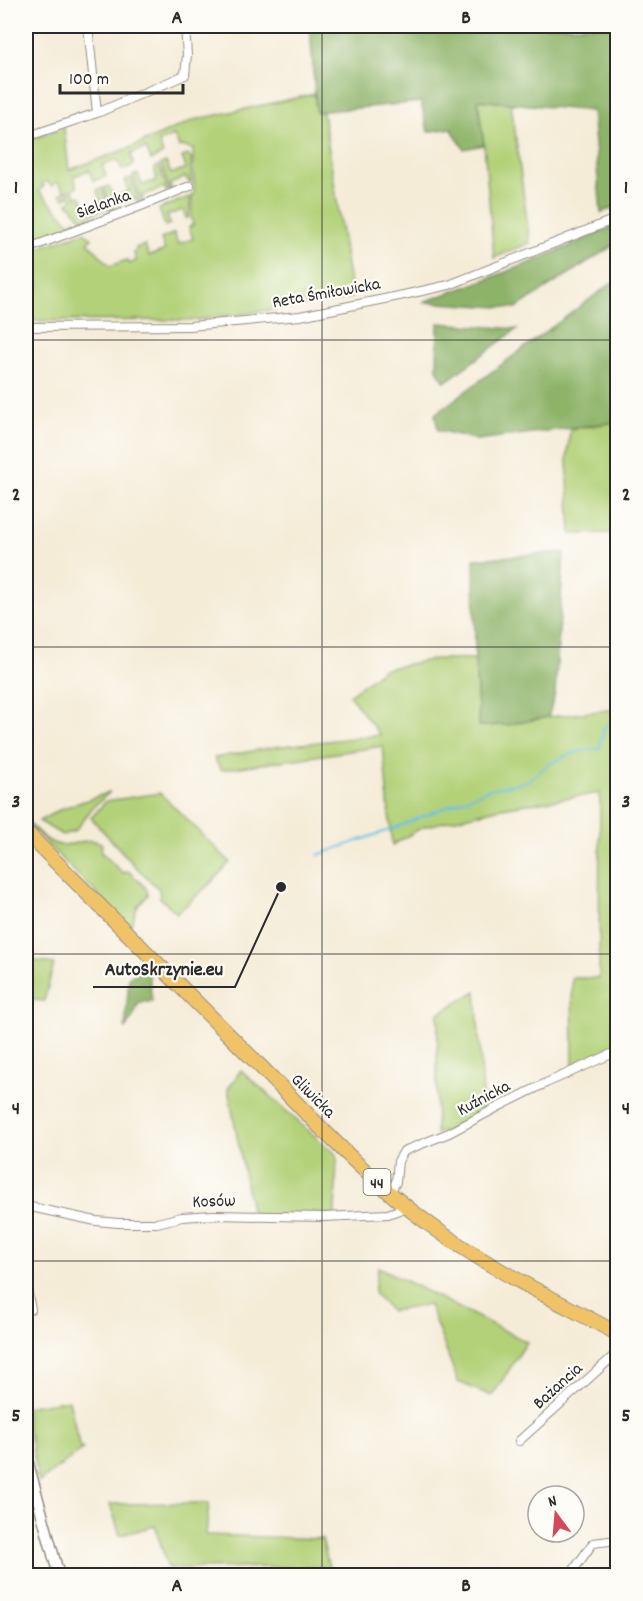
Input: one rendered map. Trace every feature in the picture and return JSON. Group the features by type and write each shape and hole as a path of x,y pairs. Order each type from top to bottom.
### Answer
{"main road":[{"name":"Gliwicka","path":"26,832 287,1093 403,1205 492,1266 618,1334"}],"street":[{"path":"88,26 97,113"},
{"path":"26,137 97,113 185,75 187,55 185,26"},
{"name":"Sielanka","path":"26,249 190,186"},
{"name":"Reta Śmiłowicka","path":"26,327 190,326 300,316 448,285 618,218"},
{"name":"Kuźnicka","path":"390,1193 396,1182 398,1161 404,1151 449,1133 537,1087 618,1052"},
{"name":"Kosów","path":"27,1206 96,1221 157,1223 182,1217 213,1215 324,1217 388,1214 399,1210 403,1205"},
{"path":"27,1206 26,1285 31,1309"},
{"name":"Bażancia","path":"519,1441 618,1352"},
{"path":"26,1456 31,1498 59,1575"},
{"path":"575,1568 593,1543 618,1540"}],"green space":[{"path":"310,26 617,26 617,206 601,213 592,111 478,100 484,145 464,149 451,128 428,132 421,102 316,112"},
{"path":"315,94 316,112 323,112 352,297 197,320 26,321 26,252 84,232 92,238 88,242 110,266 127,260 129,264 136,261 134,252 136,248 145,245 149,256 165,250 161,239 174,233 178,244 193,239 189,227 193,225 191,196 194,195 193,149 179,147 174,136 159,142 163,154 151,160 146,148 131,154 134,165 122,170 118,160 102,165 106,176 93,181 89,170 74,176 77,187 66,191 61,196 65,191 57,182 52,186 46,181 39,191 71,224 75,220 77,225 26,245 26,141 64,128 69,170 132,147 194,120"},
{"path":"477,100 511,103 530,243 494,258 484,145"},
{"path":"188,155 191,158 191,183 186,177 170,184 172,190 170,191 161,164 166,162 171,174 186,168 182,157"},
{"path":"159,166 168,191 166,192 164,187 142,196 144,202 142,202 133,176 138,174 142,185 157,180 154,168"},
{"path":"131,178 140,203 138,204 136,198 113,206 115,212 113,213 104,188 109,186 114,197 129,191 125,180"},
{"path":"102,188 111,214 108,208 88,216 90,221 83,220 68,203 72,199 69,195 63,198 74,191 76,197 81,196 85,207 101,202 97,190"},
{"path":"189,197 191,201 188,218 183,210 167,215 170,224 165,226 159,209"},
{"path":"617,224 617,243 516,308 423,302 522,266"},
{"path":"617,279 617,422 477,440 438,430 435,414"},
{"path":"438,323 517,329 445,382 437,370"},
{"path":"617,422 617,533 571,534 567,460 570,429"},
{"path":"564,552 555,694 548,717 507,725 479,726 475,659 474,559"},
{"path":"435,659 475,659 479,726 507,725 548,717 617,709 615,808 618,809 617,1048 573,1067 572,978 599,978 600,793 501,808 423,827 392,845 383,746 221,770 214,758 274,747 380,735 349,695 384,669"},
{"path":"110,792 93,807 75,831 62,835 39,821 61,809"},
{"path":"160,793 230,862 212,882 177,913 160,898 159,889 91,818 106,801"},
{"path":"26,820 43,837 56,844 68,845 91,840 97,841 102,844 101,852 123,873 128,871 145,887 148,895 138,906 131,925 123,920 26,823"},
{"path":"26,959 54,964 44,1001 26,999"},
{"path":"144,970 149,975 152,1002 139,1002 125,1029 129,977"},
{"path":"476,991 484,1110 436,1134 438,1014"},
{"path":"241,1070 337,1155 335,1214 257,1217 251,1210 228,1089"},
{"path":"378,1267 527,1342 492,1396 458,1382 429,1305 391,1311 374,1293"},
{"path":"69,1400 80,1449 84,1448 39,1482 26,1419 26,1407"},
{"path":"209,1503 206,1535 322,1539 329,1567 168,1568 155,1526 120,1535 110,1504"}],"waterway":[{"path":"318,855 392,829 490,789 526,782 549,764 572,753 600,748 603,729 618,720"}],"place":[{"name":"AutoSkrzynie.eu","path":"281,887"}]}
